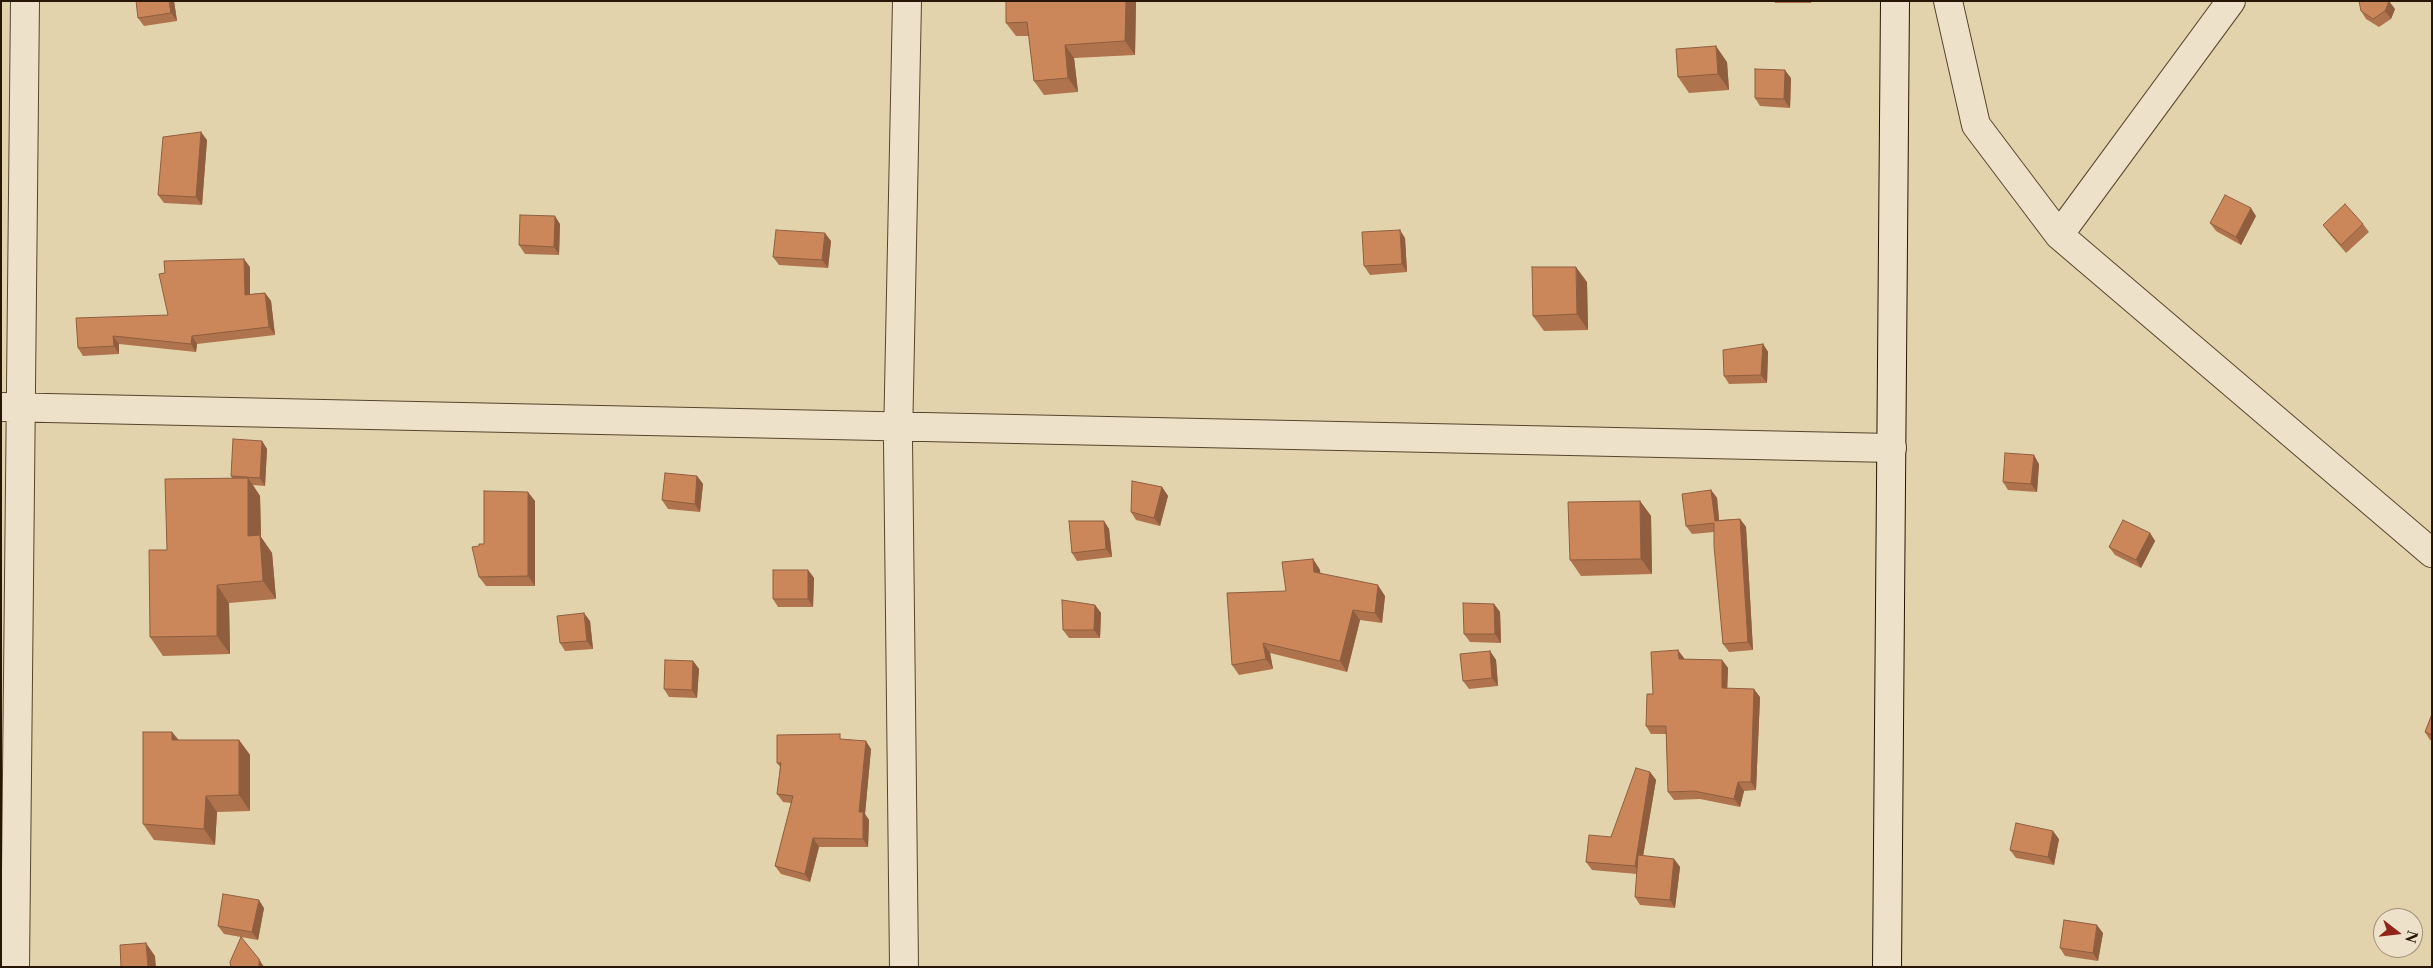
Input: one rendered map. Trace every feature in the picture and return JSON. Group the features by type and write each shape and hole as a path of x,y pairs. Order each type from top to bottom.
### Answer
{"street":[{"path":"15,967 11,407 25,1"},
{"path":"904,967 899,459 907,1"},
{"path":"1887,967 1896,1"},
{"path":"1948,1 1976,125 2059,235 2432,553"},
{"path":"2059,235 2231,1"},
{"path":"11,407 1892,448"}],"building":[{"path":"136,1 169,1 171,13 138,18"},
{"path":"1006,1 1126,1 1125,41 1065,45 1068,78 1034,81 1027,22 1006,23"},
{"path":"2359,1 2389,1 2385,11 2373,19 2361,11"},
{"path":"1716,46 1718,74 1678,77 1676,49"},
{"path":"1755,69 1785,70 1784,99 1755,98"},
{"path":"201,132 196,197 158,195 163,137"},
{"path":"2225,195 2251,208 2236,237 2210,223"},
{"path":"2345,204 2363,224 2341,245 2323,225"},
{"path":"520,215 555,216 554,247 519,245"},
{"path":"776,230 825,233 822,260 773,257"},
{"path":"1400,230 1402,264 1364,266 1362,232"},
{"path":"244,259 245,295 265,293 269,327 192,336 191,344 113,336 114,346 78,348 76,318 168,315 159,274 165,273 164,261"},
{"path":"1532,267 1576,267 1577,314 1533,316"},
{"path":"1763,344 1761,375 1724,376 1723,350"},
{"path":"233,439 262,441 260,478 231,476"},
{"path":"2005,453 2034,455 2031,484 2003,482"},
{"path":"665,473 697,476 695,504 662,500"},
{"path":"248,478 248,536 260,535 263,581 217,585 217,636 150,637 149,550 167,550 165,479"},
{"path":"1132,481 1162,487 1154,518 1131,512"},
{"path":"1711,490 1715,521 1740,519 1748,642 1723,644 1714,546 1714,523 1686,526 1682,494"},
{"path":"484,491 528,492 528,576 479,577 472,547 484,544"},
{"path":"1640,501 1641,559 1570,560 1568,502"},
{"path":"2123,520 2150,533 2136,560 2109,547"},
{"path":"1069,521 1104,521 1106,549 1072,553"},
{"path":"1313,559 1314,572 1378,585 1375,613 1353,610 1340,661 1263,643 1266,659 1232,665 1227,593 1286,591 1282,562"},
{"path":"773,570 808,570 808,599 773,599"},
{"path":"1062,600 1095,605 1094,630 1063,630"},
{"path":"1463,603 1494,604 1495,634 1464,634"},
{"path":"584,613 587,641 560,643 557,616"},
{"path":"1678,650 1679,659 1722,660 1722,688 1754,689 1751,782 1738,782 1734,799 1694,791 1668,792 1666,726 1646,726 1647,694 1653,694 1651,652"},
{"path":"1490,651 1492,678 1463,681 1460,654"},
{"path":"665,660 693,661 692,690 664,689"},
{"path":"2432,714 2432,735 2425,732"},
{"path":"143,732 172,732 172,740 239,740 239,795 206,796 204,829 143,824"},
{"path":"840,734 840,739 866,741 859,812 863,812 863,839 813,838 805,874 775,866 793,796 777,794 781,763 777,763 777,735"},
{"path":"1636,768 1650,772 1635,866 1586,862 1589,835 1611,837"},
{"path":"2016,823 2053,831 2048,857 2010,850"},
{"path":"1638,855 1674,859 1670,900 1635,897"},
{"path":"223,894 259,900 252,932 218,926"},
{"path":"2064,920 2097,925 2093,953 2060,948"},
{"path":"241,937 259,959 259,967 231,967 230,962"},
{"path":"146,943 148,967 121,967 120,945"}]}
